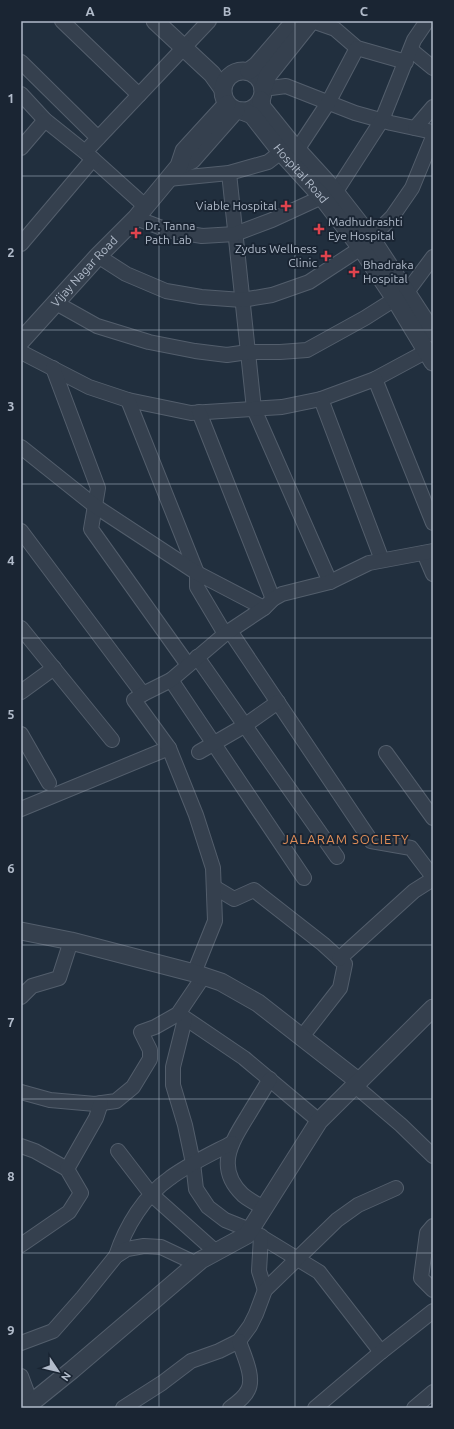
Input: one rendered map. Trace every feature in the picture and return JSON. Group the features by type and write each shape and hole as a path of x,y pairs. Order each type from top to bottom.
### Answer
{"street":[{"path":"62,21 139,95"},
{"name":"Hospital Road","path":"155,21 218,67 232,74"},
{"name":"Hospital Road","path":"168,21 212,74 232,103 252,115 289,151 328,195 366,243 401,296 430,356"},
{"path":"21,244 89,155 98,138 209,21"},
{"path":"295,21 257,65 249,71 238,71 232,74 224,82 232,103 253,108 262,94 268,75 311,21 335,29 357,48 408,56 433,68"},
{"path":"21,94 45,120 89,155 140,212 167,230 202,236 235,234 272,220 328,195 382,120 414,40 428,21"},
{"path":"174,172 229,173 268,162 289,151 328,103 357,48"},
{"path":"21,62 98,138"},
{"path":"249,71 258,78 262,94"},
{"path":"262,94 286,86 355,113 433,132"},
{"name":"Hospital Road","path":"262,94 262,107 289,151"},
{"name":"Vijay Nagar Road","path":"21,341 140,212 174,172 192,160 232,103"},
{"path":"415,128 433,107"},
{"path":"21,148 45,120"},
{"path":"98,256 126,274 166,291 201,297 242,300 272,295 309,282 366,243 392,217 412,188 433,137"},
{"path":"229,173 254,409 330,582"},
{"path":"56,303 97,326 149,342 195,351 227,355 248,352 307,350 401,296 433,257"},
{"name":"Hospital Road","path":"401,296 432,330"},
{"path":"21,352 89,387 128,400 192,413 282,407 322,399 430,356"},
{"path":"53,368 98,488 91,529 244,726 337,857"},
{"path":"375,379 433,523"},
{"path":"322,399 382,560"},
{"path":"128,400 197,573 197,587 278,702 371,841 411,848 433,878 414,891 339,959"},
{"path":"199,412 268,603"},
{"path":"21,447 95,506 197,573 268,603"},
{"path":"21,531 143,694"},
{"path":"381,1352 319,1272 256,1233 225,1220 208,1207 196,1189 193,1163 181,1108 173,1085 173,1067 182,1016 198,975 215,921 213,868 198,821 169,748 134,700 171,680 228,632 282,594 330,582 369,563 428,552 433,574"},
{"path":"21,628 112,740"},
{"path":"21,692 54,668"},
{"path":"171,680 304,878"},
{"path":"200,752 244,726 278,702"},
{"path":"21,734 49,783"},
{"path":"21,809 169,748"},
{"path":"386,754 433,818"},
{"path":"214,886 234,899 254,890 323,944 345,964 340,988 301,1038"},
{"path":"21,931 71,941 221,982 258,1003 356,1083 433,1156"},
{"path":"21,997 32,986 59,978 71,941"},
{"path":"265,1290 259,1271 256,1233 264,1208 319,1121 433,1008"},
{"path":"182,1016 244,1058 319,1121"},
{"path":"21,1092 50,1100 95,1104 116,1101 133,1087 150,1059 150,1050 141,1032 155,1028 182,1016"},
{"path":"264,1208 244,1196 236,1187 230,1176 228,1151 270,1079"},
{"path":"67,1169 96,1118 101,1103"},
{"path":"116,1256 120,1243 127,1229 135,1215 151,1194 169,1178 193,1163 232,1143"},
{"path":"21,1146 35,1151 67,1169 82,1193 69,1212 21,1244"},
{"path":"118,1151 151,1194 216,1252"},
{"path":"129,1406 191,1361 219,1351 239,1341 250,1326 265,1290 337,1220 358,1205 396,1188"},
{"path":"433,1226 427,1233 421,1278 433,1290"},
{"path":"21,1376 28,1405 197,1264 247,1235 256,1233"},
{"path":"21,1343 53,1332 116,1256 127,1249 144,1246 161,1247 197,1264"},
{"path":"315,1408 381,1352 433,1311"},
{"path":"230,1408 249,1390 251,1377 239,1341"},
{"path":"414,1408 433,1392"}],"place":[{"name":"Viable Hospital","path":"286,206"},
{"name":"Madhudrashti Eye Hospital","path":"319,229"},
{"name":"Dr. Tanna Path Lab","path":"136,233"},
{"name":"Zydus Wellness Clinic","path":"326,256"},
{"name":"Bhadraka Hospital","path":"354,272"}],"district":[{"name":"JALARAM SOCIETY","path":"346,839"}]}
